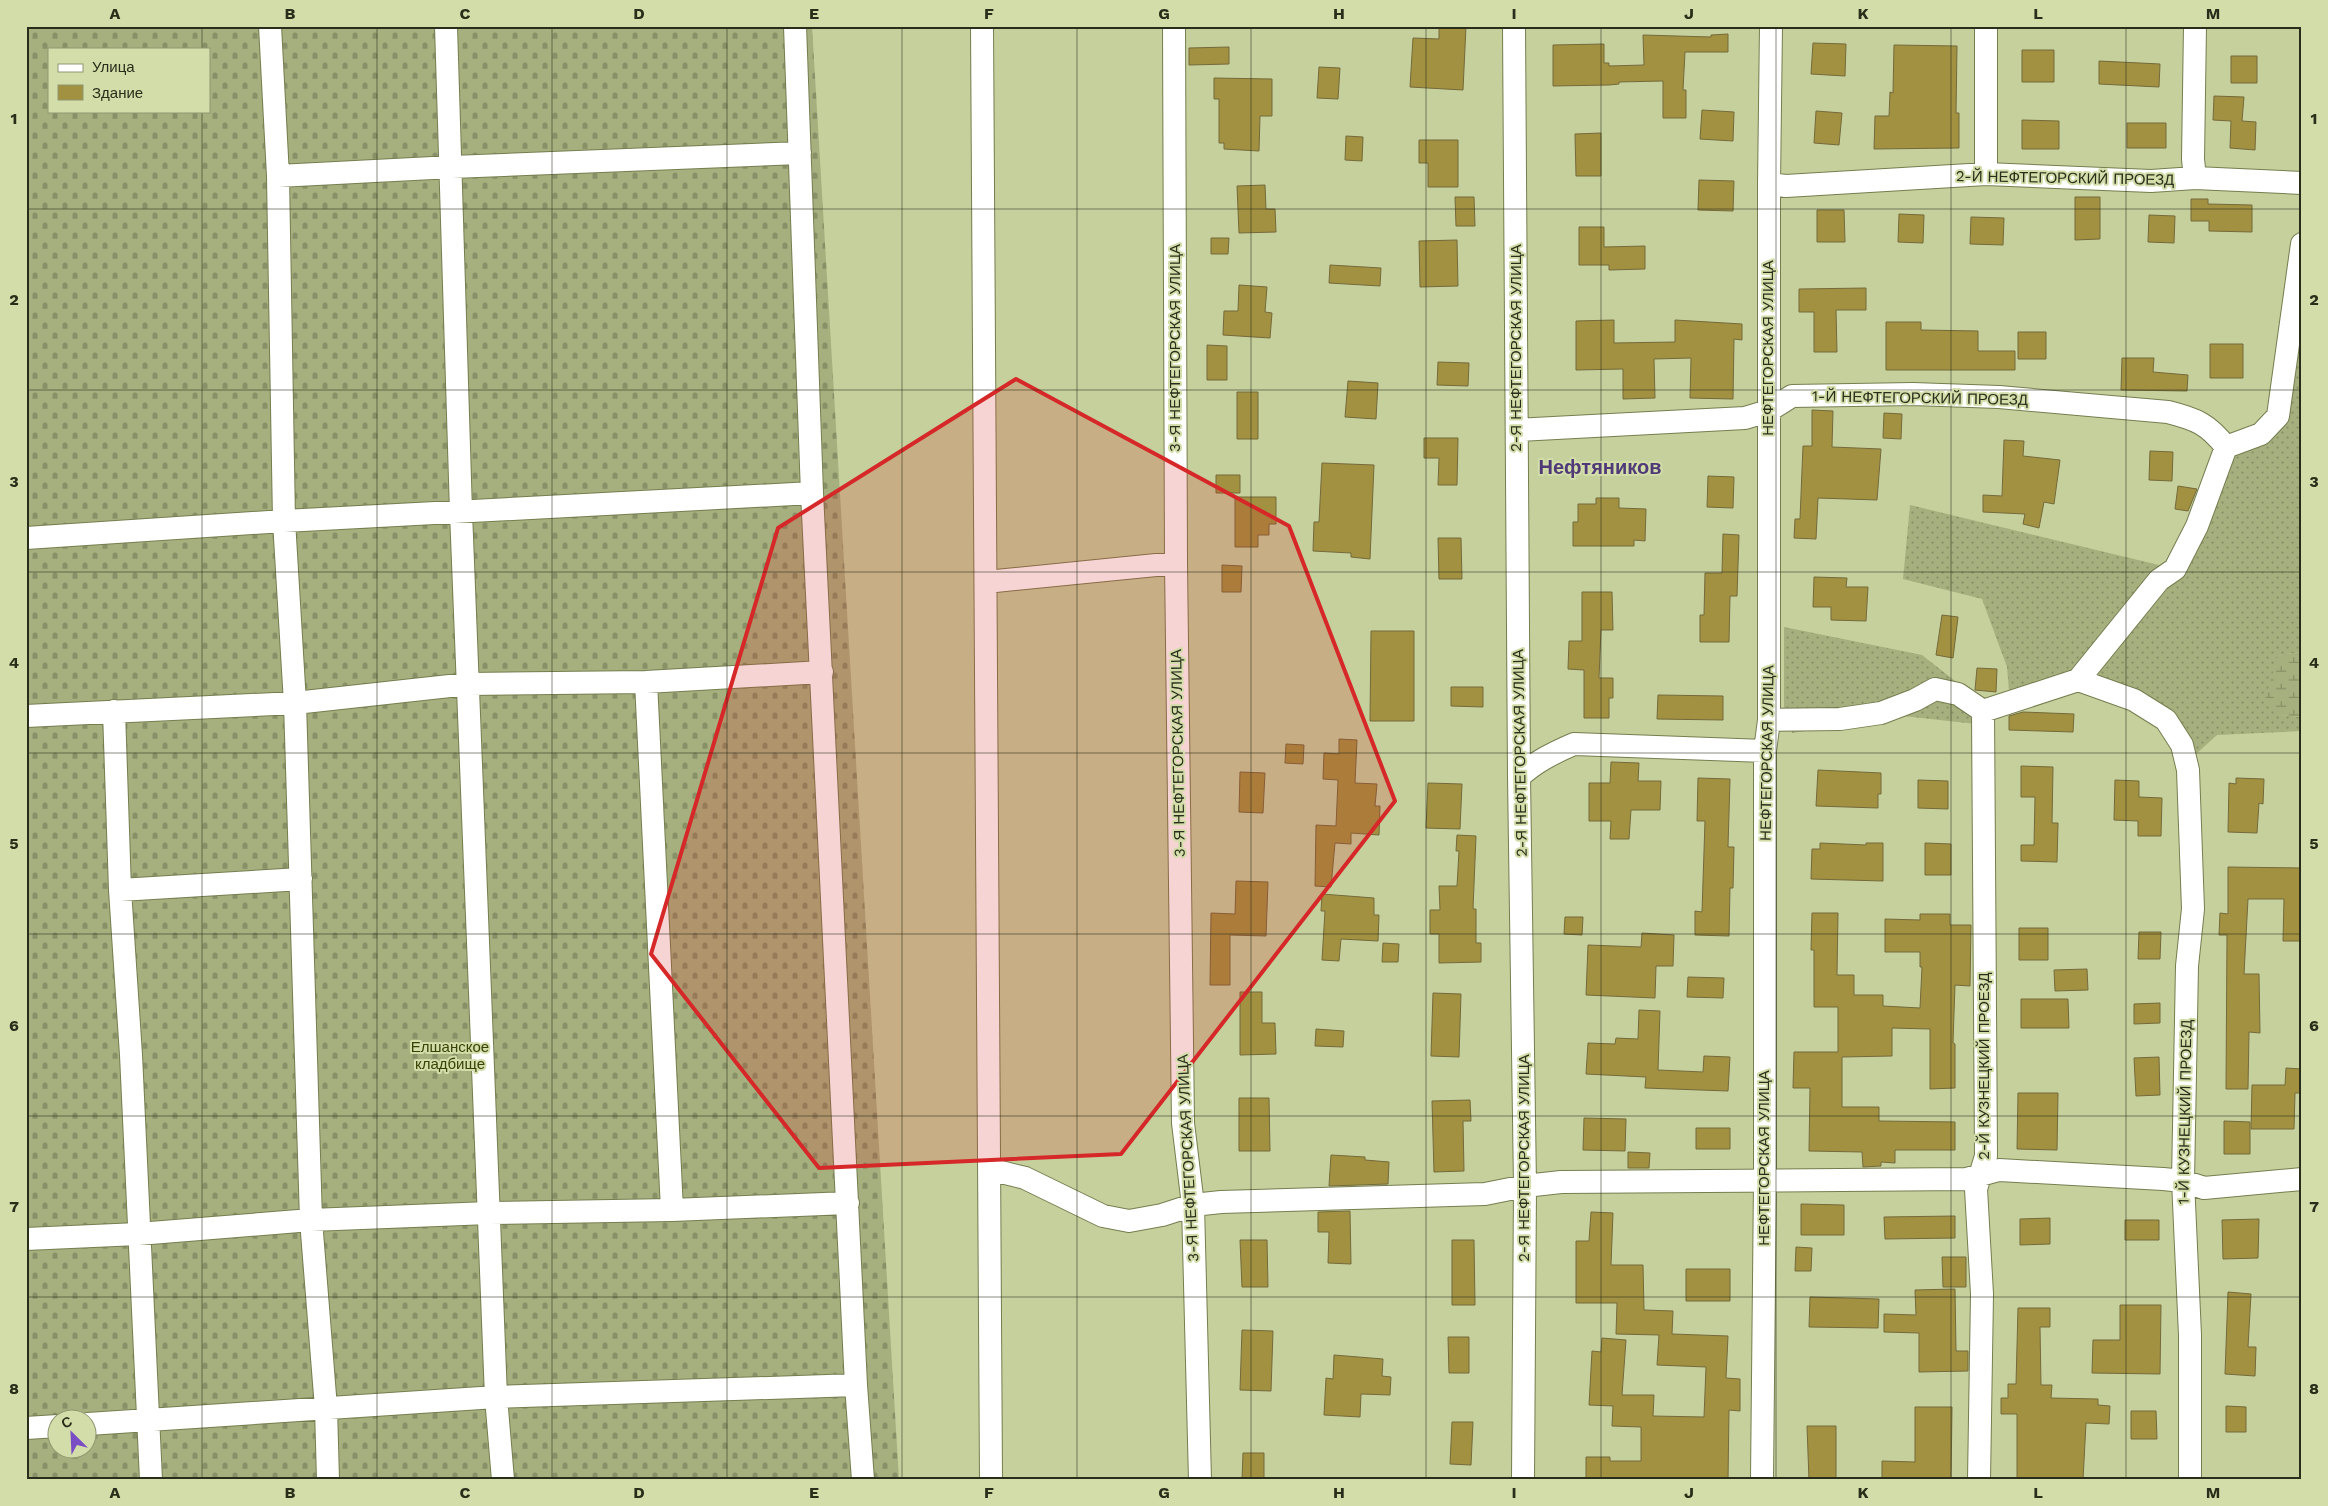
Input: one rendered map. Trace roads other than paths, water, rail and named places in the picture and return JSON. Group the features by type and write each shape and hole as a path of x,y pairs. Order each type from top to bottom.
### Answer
{"street":[{"path":"270,26 278,176 284,521 295,703 311,1220 326,1408 328,1480"},
{"path":"446,26 452,167 461,512 496,1398 503,1480"},
{"path":"795,26 812,493 856,1385 863,1480"},
{"path":"982,26 991,1480"},
{"name":"3-Я НЕФТЕГОРСКАЯ УЛИЦА","path":"1174,26 1176,563 1183,1123 1193,1205 1200,1480"},
{"name":"2-Я НЕФТЕГОРСКАЯ УЛИЦА","path":"1514,26 1519,777 1525,1186 1523,1480"},
{"name":"НЕФТЕГОРСКАЯ УЛИЦА","path":"1762,1480 1765,1180 1765,751 1769,720 1768,184 1771,26"},
{"path":"1986,26 1986,174"},
{"path":"2195,178 2192,159 2196,26"},
{"path":"278,176 800,153"},
{"name":"2-Й НЕФТЕГОРСКИЙ ПРОЕЗД","path":"1768,184 1786,186 1986,174 2151,180 2195,178 2302,184"},
{"path":"1769,720 1840,719 1881,713 1915,700 1935,689 1958,694 1984,711 2078,680 2159,580 2175,569 2197,526 2226,447 2261,434 2278,416 2302,244"},
{"name":"1-Й НЕФТЕГОРСКИЙ ПРОЕЗД","path":"1517,430 1745,418 1768,411 1792,396 1913,394 1999,396 2168,412 2188,417 2213,431 2226,447"},
{"path":"26,538 284,521 812,493"},
{"path":"986,582 1176,563"},
{"path":"26,716 295,703 468,684 646,682 822,672"},
{"name":"1-Й КУЗНЕЦКИЙ ПРОЕЗД","path":"2078,680 2134,700 2166,720 2182,745 2188,770 2193,909 2187,966 2183,1181 2190,1335 2190,1480"},
{"path":"646,682 672,1210"},
{"path":"114,711 120,890 131,1055 151,1480"},
{"name":"2-Й КУЗНЕЦКИЙ ПРОЕЗД","path":"1979,1480 1982,1294 1976,1189 1986,1156 1984,711"},
{"path":"1519,777 1546,757 1574,744 1765,751"},
{"path":"120,890 301,880"},
{"path":"989,1169 1025,1178 1103,1216 1129,1221 1162,1215 1193,1205 1221,1202 1485,1194 1525,1186 1561,1182 1966,1179 1999,1170 2183,1181 2204,1188 2302,1179"},
{"path":"26,1239 138,1234 311,1220 848,1203"},
{"path":"98,1424 496,1398 856,1385"},
{"path":"26,1428 48,1427"}],"district":[{"name":"Нефтяников","path":"1600,467"}],"park label":[{"name":"Елшанское кладбище","path":"450,1056"}]}
